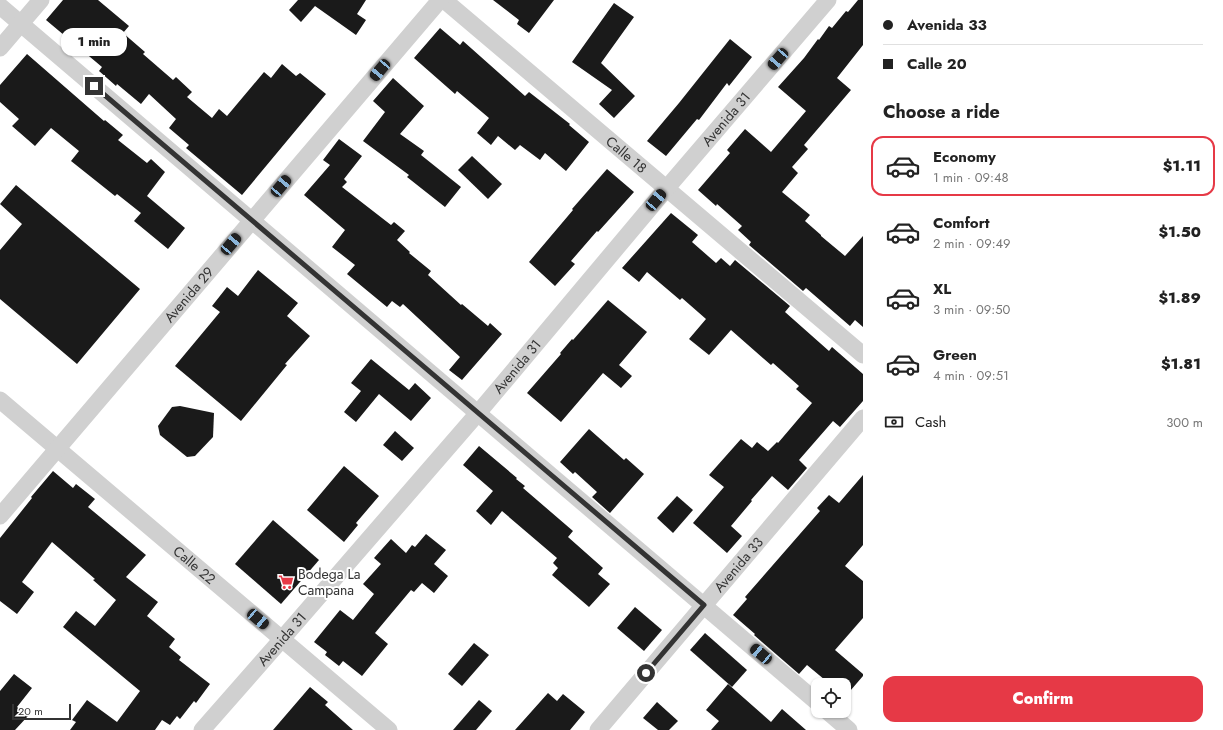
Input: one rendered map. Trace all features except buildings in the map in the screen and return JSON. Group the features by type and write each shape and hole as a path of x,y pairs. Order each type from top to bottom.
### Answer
{"street":[{"path":"0,48 41,0"},
{"name":"Avenida 29","path":"0,516 440,0"},
{"name":"Calle 18","path":"444,0 863,355"},
{"name":"Avenida 31","path":"202,730 478,413 666,188 828,0"},
{"path":"0,6 811,697"},
{"name":"Calle 22","path":"0,400 389,730"},
{"name":"Avenida 33","path":"598,730 863,418"},
{"path":"835,718 849,730"}],"place":[{"name":"Bodega La Campana","path":"286,582"}],"route":[{"path":"94,86 704,605 646,673"}]}
